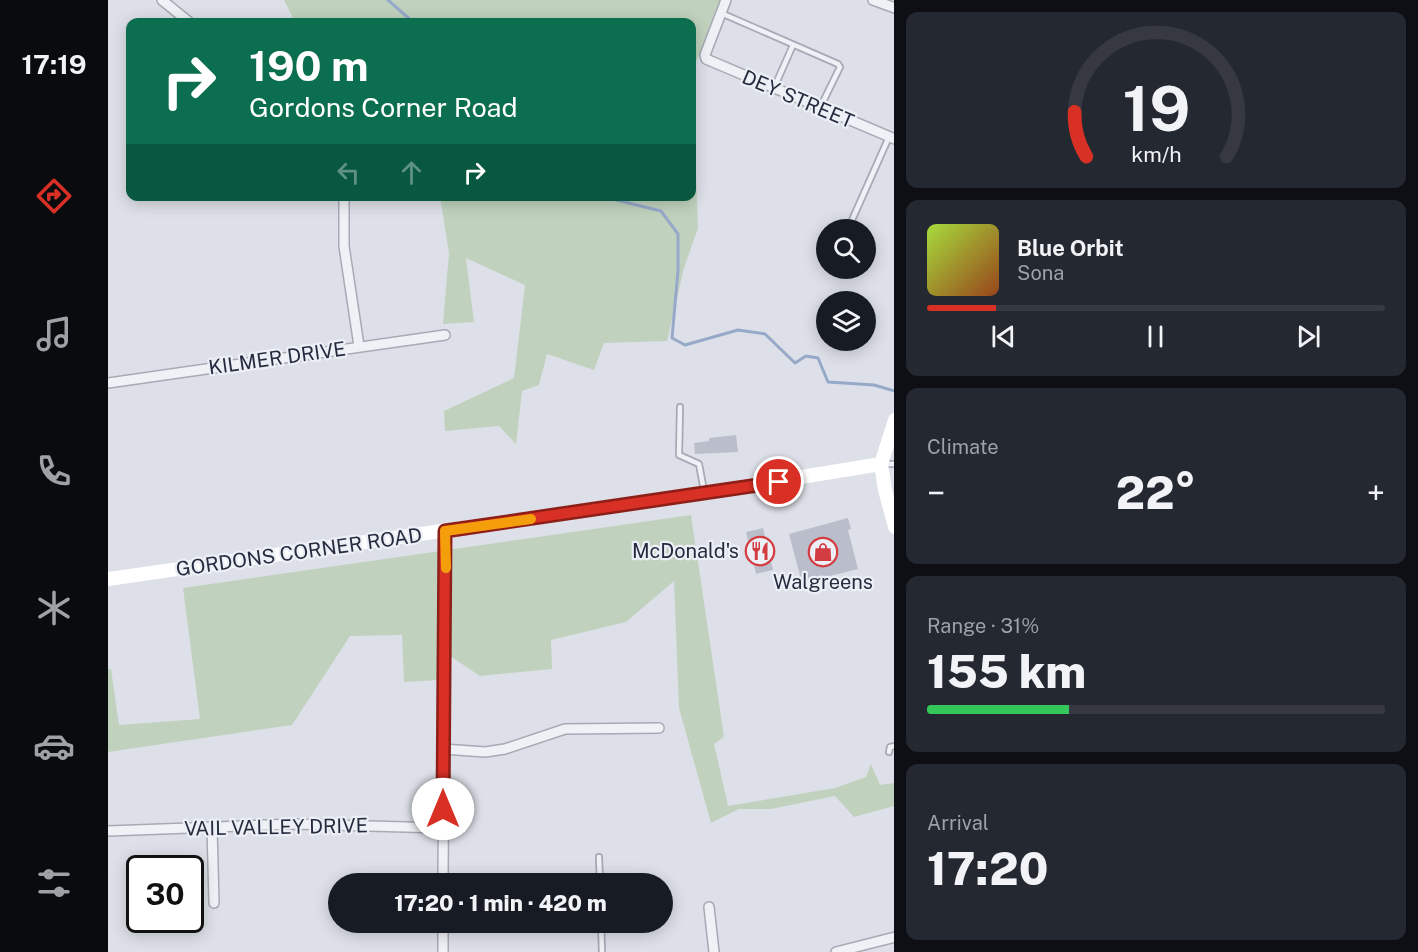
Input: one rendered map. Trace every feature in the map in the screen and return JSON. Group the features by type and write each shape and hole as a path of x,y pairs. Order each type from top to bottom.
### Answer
{"street":[{"path":"162,0 184,18"},
{"path":"721,13 726,0"},
{"path":"873,0 894,8"},
{"name":"DEY STREET","path":"721,13 705,55 706,59 892,138"},
{"path":"344,201 344,246 359,346"},
{"name":"KILMER DRIVE","path":"108,383 445,334"},
{"path":"894,420 885,490 894,527"},
{"name":"GORDONS CORNER ROAD","path":"108,579 705,493 888,464"},
{"path":"443,873 445,531"},
{"path":"443,749 485,752 505,749 565,729 659,728"},
{"name":"VAIL VALLEY DRIVE","path":"108,831 294,824 443,828"},
{"path":"212,827 214,903"},
{"path":"709,907 714,952"},
{"path":"443,933 444,952"},
{"path":"836,952 894,937"}],"lane":[{"path":"721,13 839,65 820,108"},
{"path":"774,88 794,45"},
{"path":"852,219 892,138"},
{"path":"680,407 679,455 699,464 705,493"},
{"path":"889,752 890,747 894,746"},
{"path":"599,858 600,873"},
{"path":"601,933 602,952"}],"green space":[{"path":"284,0 727,1 696,61 696,18 293,18"},
{"path":"696,177 698,228 684,268 667,341 604,343 594,370 547,354 539,385 522,391 516,444 499,426 445,431 444,411 514,378 525,285 466,258 474,322 443,324 449,253 441,201 696,201"},
{"path":"691,515 724,737 714,744 728,806 835,788 866,777 871,764 880,785 894,783 894,806 854,817 835,796 771,809 739,809 711,823 679,708 674,581 626,622 551,640 552,669 480,676 444,652 441,695 438,680 404,682 402,635 350,636 292,725 108,752 108,669 111,669 119,725 200,719 183,588"}],"building":[{"path":"736,435 738,452 695,454 694,443 709,441 709,438"},
{"name":"Walgreens","path":"848,518 851,529 848,530 858,569 802,583 789,534"},
{"name":"McDonald's","path":"763,528 773,570 756,574 746,532"}],"waterway":[{"path":"388,0 408,18"},
{"path":"620,201 661,211 678,234 678,271 672,338 685,345 738,330 765,334 795,363 806,356 818,358 828,382 874,385 894,391"}],"slow traffic":[{"path":"446,568 445,531 531,519"}],"place":[{"name":"McDonald's","path":"760,551"},
{"name":"Walgreens","path":"823,552"}],"route":[{"path":"443,809 445,531 779,482"}]}
